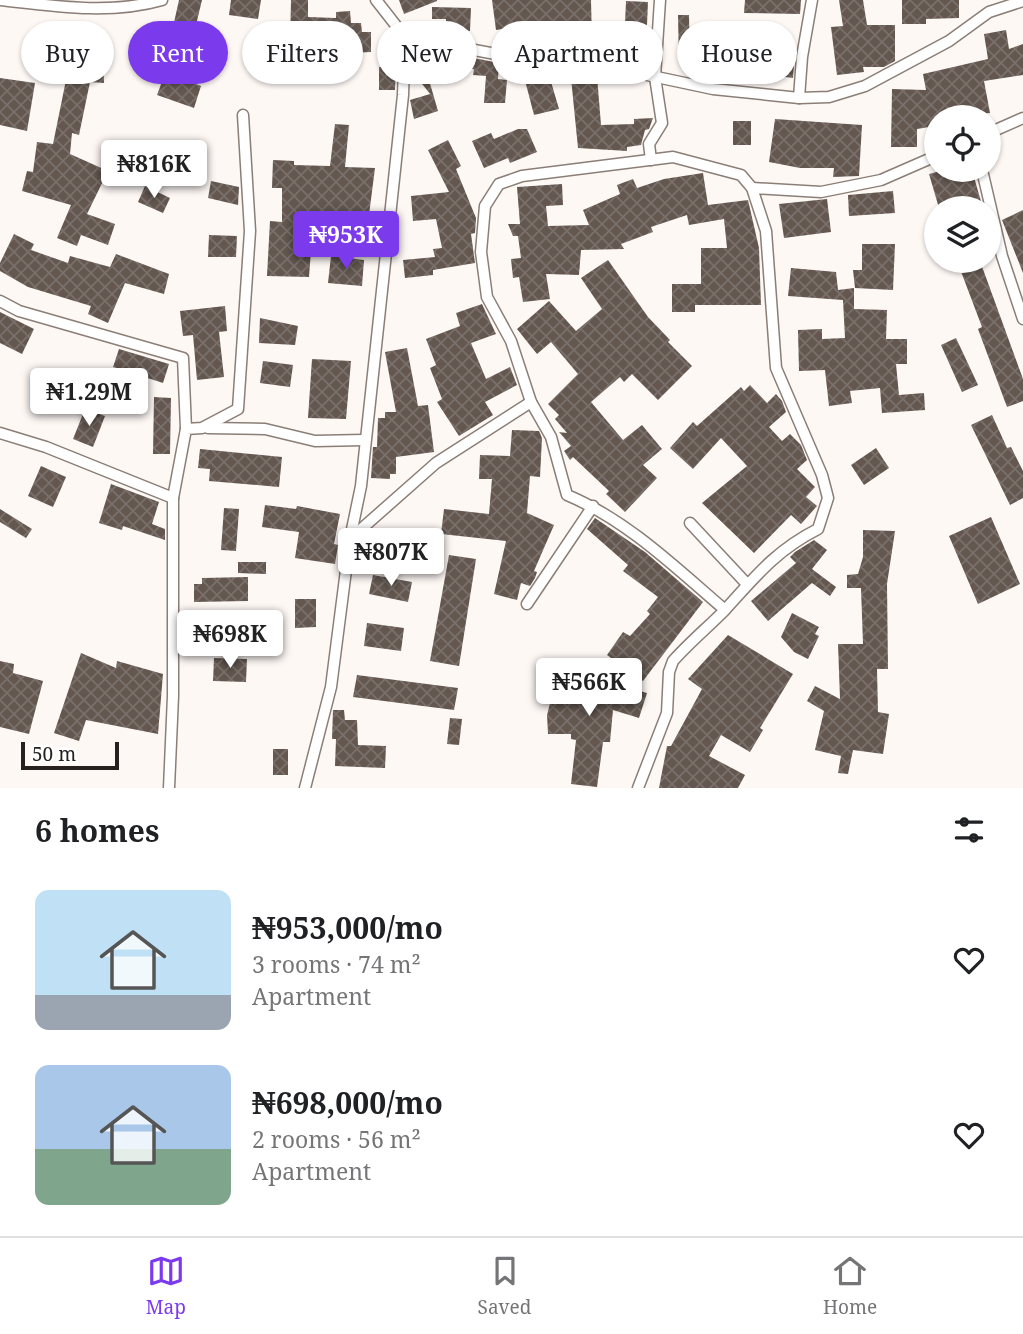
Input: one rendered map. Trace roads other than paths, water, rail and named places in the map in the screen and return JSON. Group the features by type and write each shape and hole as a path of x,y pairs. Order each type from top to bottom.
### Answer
{"street":[{"path":"0,0 74,9 162,0"},
{"path":"376,0 392,21"},
{"path":"659,21 660,0"},
{"path":"799,98 802,57 812,0"},
{"path":"663,79 713,89 799,98 829,97 864,86 949,40 989,12 1023,1"},
{"path":"305,788 331,687 350,538 361,486 403,84"},
{"path":"651,160 649,144 662,123 656,84"},
{"path":"202,428 238,409 250,231 243,115"},
{"path":"1001,128 1023,118"},
{"path":"638,788 667,713 669,672 673,661 725,610 746,583 793,541 818,529 828,498 822,475 776,368 766,231 752,188 741,175 673,157 523,176 499,184 485,206 481,252 487,297 511,341 531,402 551,437 567,495 593,506 626,526 725,610"},
{"path":"752,188 821,192 881,180 924,161"},
{"path":"985,182 1002,256 1023,319"},
{"path":"0,301 19,311 183,358 186,429 173,498 173,696 169,788"},
{"path":"350,538 436,463 531,402"},
{"path":"186,429 229,426 265,429 315,441 364,440"},
{"path":"0,433 46,447 173,498"},
{"path":"527,604 593,506"},
{"path":"690,523 746,583"}]}
